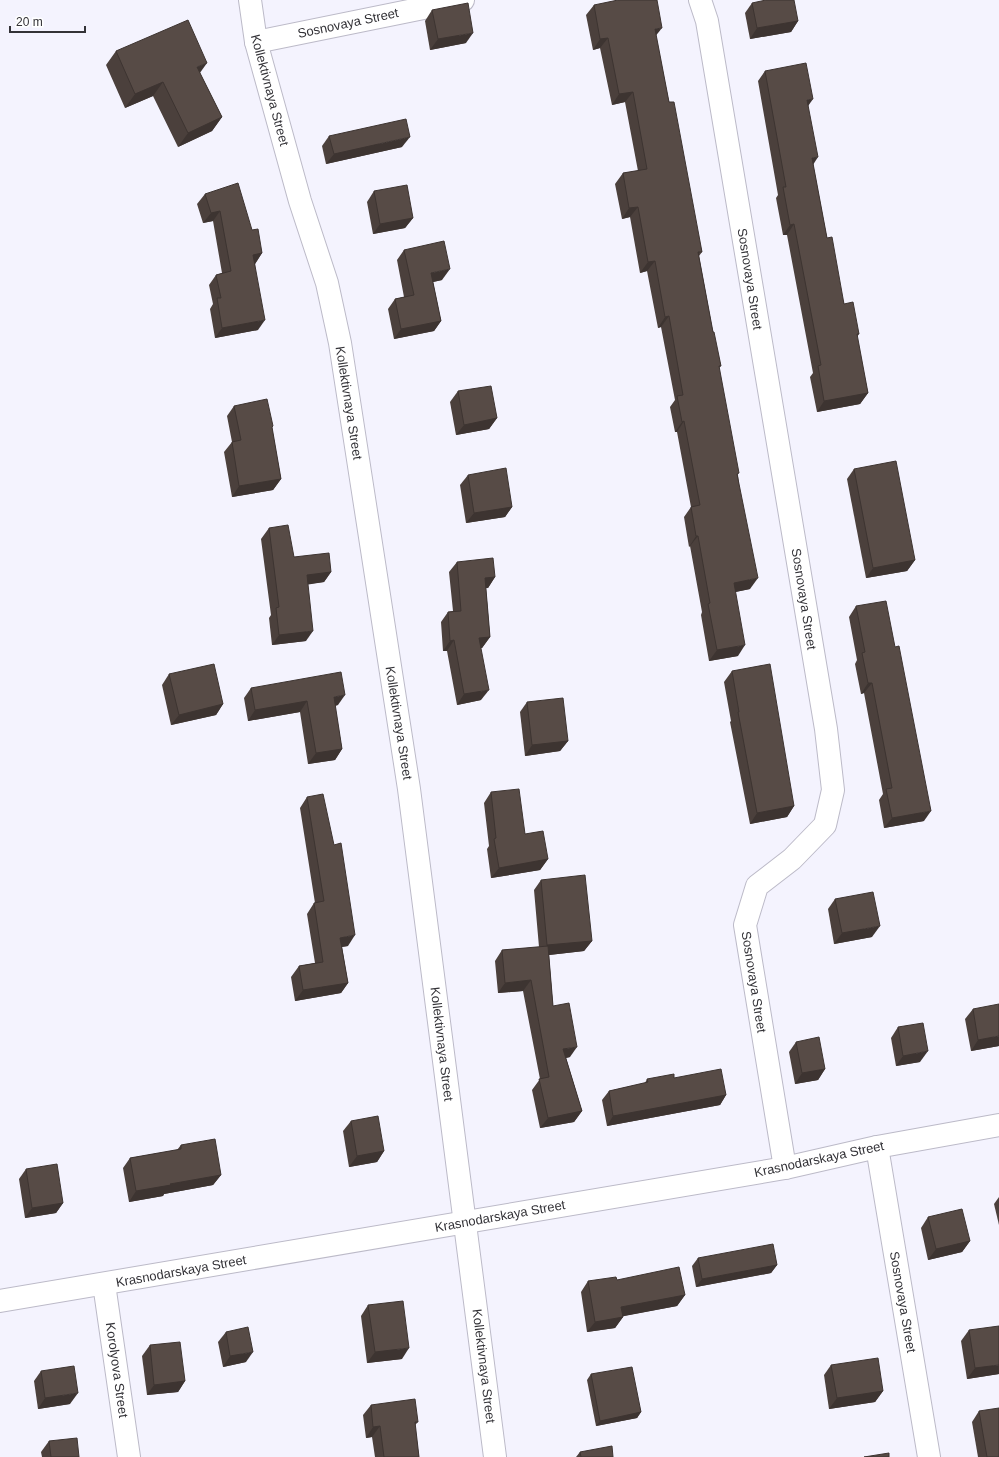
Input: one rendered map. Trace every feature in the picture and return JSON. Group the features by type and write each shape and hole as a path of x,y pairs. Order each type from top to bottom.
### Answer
{"street":[{"name":"Kollektivnaya Street","path":"250,0 256,42 300,201 328,283 340,343 409,789 466,1222 495,1457"},
{"name":"Sosnovaya Street","path":"256,42 463,0"},
{"name":"Sosnovaya Street","path":"700,0 709,29 826,730 833,790 825,825 792,859 757,886 745,925 785,1168"},
{"name":"Krasnodarskaya Street","path":"0,1301 785,1168 877,1147 999,1125"},
{"name":"Sosnovaya Street","path":"877,1147 929,1457"},
{"name":"Korolyova Street","path":"104,1284 129,1457"}],"building":[{"path":"618,0 657,0 662,28 655,29 669,102 674,102 702,252 698,252 721,366 719,366 739,473 737,474 758,578 734,583 745,645 717,650 708,604 710,603 698,536 696,536 691,507 700,505 684,421 682,422 677,396 683,395 669,316 665,317 655,261 648,262 638,207 629,208 623,173 647,169 633,92 619,94 608,38 600,39 594,5"},
{"path":"766,0 794,0 798,21 757,28 752,3"},
{"path":"468,3 473,33 438,39 432,10"},
{"path":"188,20 207,63 197,67 222,117 188,133 163,82 135,94 116,51"},
{"path":"806,63 813,99 807,100 818,157 812,158 827,238 832,237 844,304 853,302 859,334 857,334 868,393 824,401 818,366 821,365 794,224 790,225 783,187 786,187 765,71"},
{"path":"406,119 410,137 334,154 329,136"},
{"path":"238,183 252,230 258,229 262,253 253,255 265,320 222,328 217,298 221,298 216,275 231,271 220,211 211,213 205,194"},
{"path":"407,185 413,218 380,224 374,191"},
{"path":"444,241 450,269 431,273 441,321 401,329 395,299 414,295 404,250"},
{"path":"491,386 497,418 464,425 458,391"},
{"path":"267,399 273,426 281,479 239,486 232,442 241,440 234,406"},
{"path":"896,461 915,560 873,568 854,469"},
{"path":"506,468 512,507 474,513 468,475"},
{"path":"288,525 294,557 329,553 331,572 307,575 313,631 279,635 276,608 279,607 269,528"},
{"path":"493,558 495,577 485,578 490,637 479,638 489,690 464,694 454,640 450,641 448,612 461,611 457,562"},
{"path":"886,601 895,647 899,646 931,811 892,818 886,789 892,788 872,683 868,683 862,653 865,652 856,606"},
{"path":"214,664 223,704 179,715 169,674"},
{"path":"770,664 794,806 757,813 732,671"},
{"path":"341,672 345,695 334,697 342,749 316,753 307,701 255,710 251,688"},
{"path":"563,698 568,741 532,745 527,702"},
{"path":"519,789 525,834 543,831 548,859 499,868 494,839 496,838 491,792"},
{"path":"323,794 334,845 341,843 355,935 340,938 348,983 303,990 299,966 323,962 314,903 324,901 307,797"},
{"path":"585,875 592,941 547,945 541,880"},
{"path":"873,892 880,926 842,933 835,899"},
{"path":"548,946 553,1006 569,1003 577,1047 563,1049 582,1111 548,1118 539,1079 549,1077 531,980 505,983 502,950"},
{"path":"999,1004 999,1036 978,1040 973,1009"},
{"path":"923,1023 928,1051 903,1056 898,1027"},
{"path":"819,1037 825,1069 802,1073 796,1042"},
{"path":"721,1069 726,1095 613,1116 609,1091 648,1082 647,1079 674,1074 674,1078"},
{"path":"378,1116 384,1151 357,1156 351,1121"},
{"path":"215,1139 221,1175 136,1191 130,1158 181,1149 181,1145"},
{"path":"57,1164 63,1203 32,1208 26,1169"},
{"path":"962,1209 970,1241 936,1249 928,1217"},
{"path":"773,1244 777,1265 702,1279 698,1258"},
{"path":"679,1267 685,1295 621,1307 623,1317 595,1322 588,1281 616,1277 617,1280"},
{"path":"403,1301 409,1348 375,1352 368,1305"},
{"path":"999,1326 999,1365 975,1368 969,1330"},
{"path":"248,1327 253,1352 230,1356 226,1332"},
{"path":"180,1342 185,1381 154,1385 150,1345"},
{"path":"878,1358 883,1391 837,1398 831,1365"},
{"path":"74,1366 78,1393 45,1398 41,1371"},
{"path":"632,1367 641,1412 600,1421 591,1374"},
{"path":"415,1399 418,1422 415,1422 419,1457 384,1457 380,1426 373,1427 371,1405"},
{"path":"999,1408 999,1457 987,1457 979,1411"},
{"path":"77,1438 79,1457 51,1457 49,1441"},
{"path":"612,1446 613,1457 581,1457 580,1452"},
{"path":"889,1453 889,1457 864,1457"}]}
